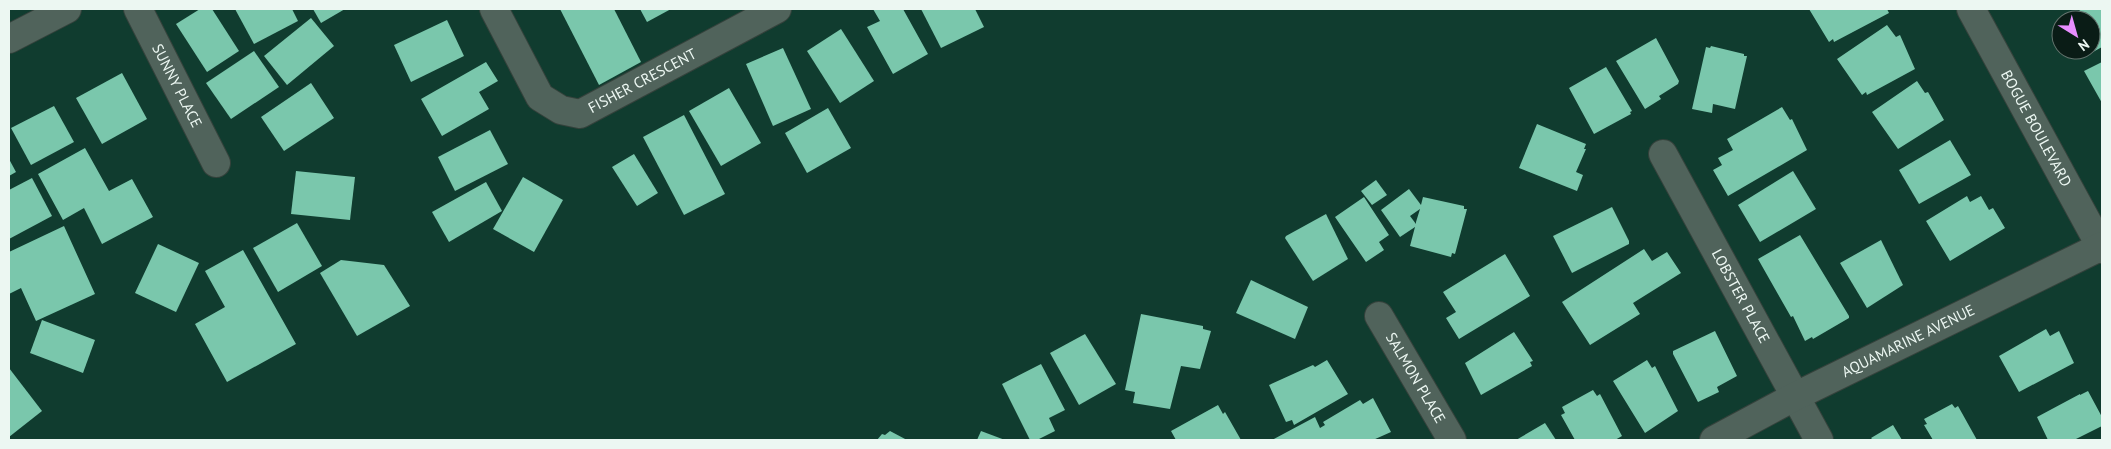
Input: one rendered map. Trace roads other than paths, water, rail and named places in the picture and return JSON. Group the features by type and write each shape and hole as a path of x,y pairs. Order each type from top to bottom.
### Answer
{"street":[{"path":"9,39 67,9"},
{"name":"SUNNY PLACE","path":"138,9 216,163"},
{"name":"FISHER CRESCENT","path":"494,9 540,97 561,110 580,114 777,9"},
{"name":"BOGUE BOULEVARD","path":"1971,9 2102,247"},
{"name":"LOBSTER PLACE","path":"1663,154 1819,440"},
{"name":"AQUAMARINE AVENUE","path":"1714,440 1796,396 2102,247"},
{"name":"SALMON PLACE","path":"1379,316 1452,440"}]}
